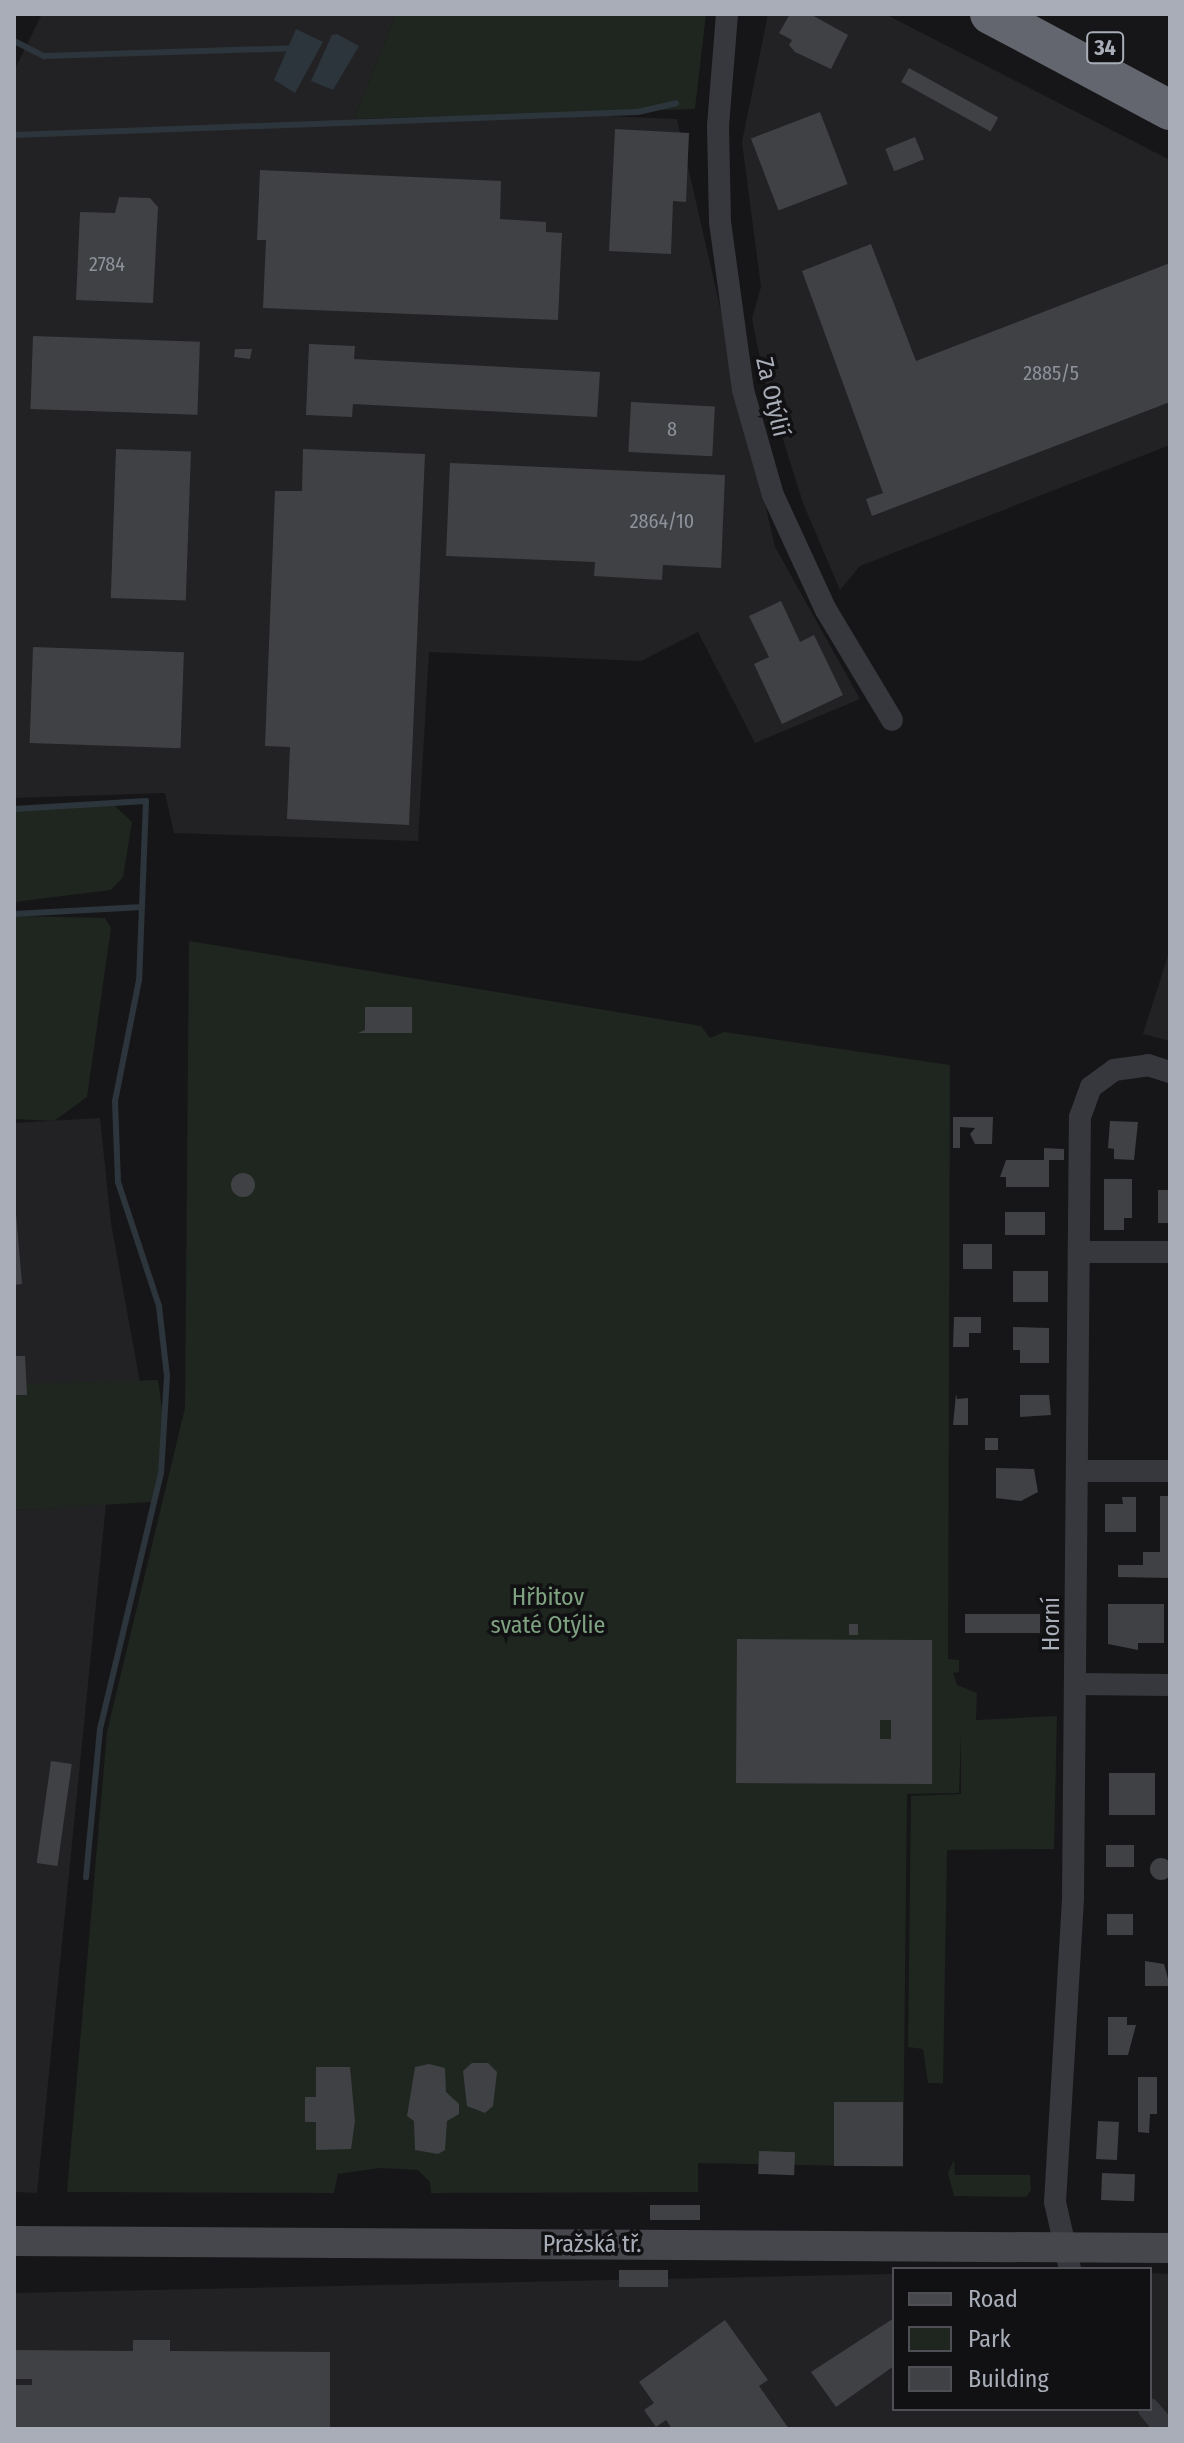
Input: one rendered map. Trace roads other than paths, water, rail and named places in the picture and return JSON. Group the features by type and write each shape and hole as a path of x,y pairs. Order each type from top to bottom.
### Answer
{"highway":[{"name":"34","path":"990,14 1170,110"},
{"name":"34","path":"1040,14 1170,83"}],"main road":[{"name":"Pražská tř.","path":"14,2241 1068,2259 1170,2248"}],"street":[{"name":"Za Otýlií","path":"727,14 718,126 720,222 733,346 746,403 783,518 826,610 892,720"},
{"name":"Za Otýlií","path":"725,55 739,14"},
{"name":"Horní","path":"1068,2259 1055,2202 1073,1896 1084,1099 1101,1077 1129,1064 1170,1072"},
{"path":"1080,1252 1170,1252"},
{"path":"1079,1471 1170,1471"},
{"path":"1078,1684 1170,1685"},
{"path":"1151,2411 1166,2429"}],"waterway":[{"path":"14,41 44,56 294,48"},
{"path":"14,135 638,112 676,103"},
{"path":"14,809 146,801 139,980 115,1101 118,1182 159,1306 167,1376 161,1473 100,1729 86,1877"},
{"path":"14,914 142,907"}],"park label":[{"name":"Hřbitov svaté Otýlie","path":"548,1612"}]}
